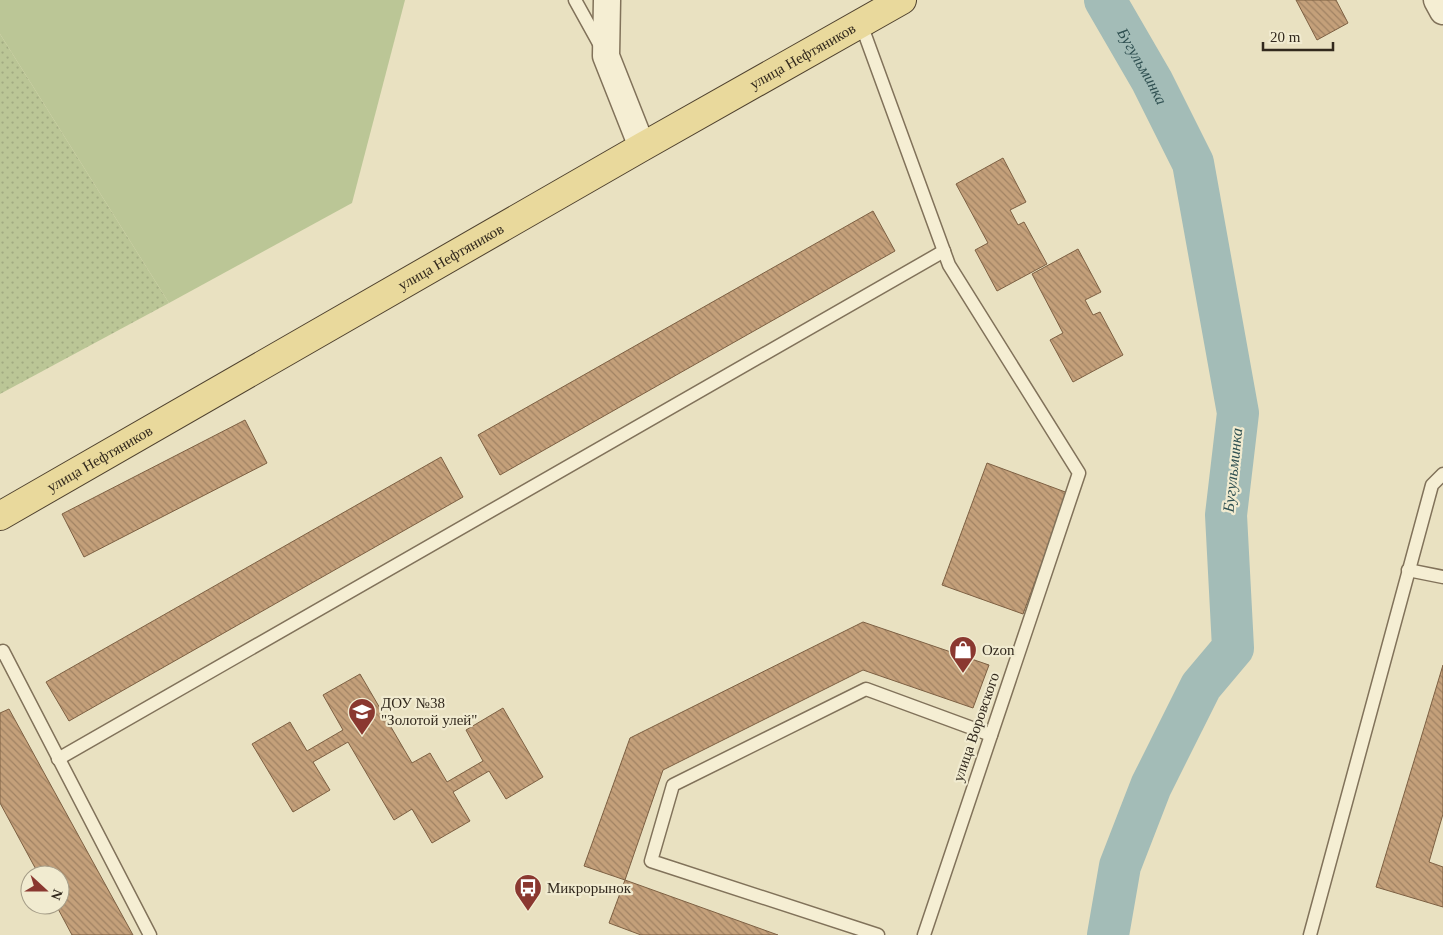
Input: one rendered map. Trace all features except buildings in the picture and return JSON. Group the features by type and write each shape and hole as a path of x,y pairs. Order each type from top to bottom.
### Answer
{"main road":[{"name":"улица Нефтяников","path":"0,516 642,147 902,0"}],"street":[{"path":"607,0 606,56 642,147"},
{"path":"1437,0 1443,11"}],"lane":[{"path":"575,0 606,56"},
{"path":"58,758 944,251 862,24"},
{"name":"улица Воровского","path":"924,935 1079,473 949,265 944,251"},
{"path":"1310,935 1432,485 1443,474"},
{"path":"1408,570 1443,577"},
{"path":"0,653 3,651 150,935"},
{"path":"878,935 651,861 673,785 866,689 991,735"}],"green space":[{"path":"0,0 405,0 352,203 169,303 0,34"},
{"path":"0,34 169,303 0,394"}],"waterway":[{"name":"Бугульминка","path":"1105,0 1152,81 1193,163 1238,413 1226,515 1233,648 1201,686 1151,786 1120,866 1108,935"}],"place":[{"name":"Ozon","path":"963,674"},
{"name":"ДОУ №38 \"Золотой улей\"","path":"362,736"},
{"name":"Микрорынок","path":"528,912"}]}
